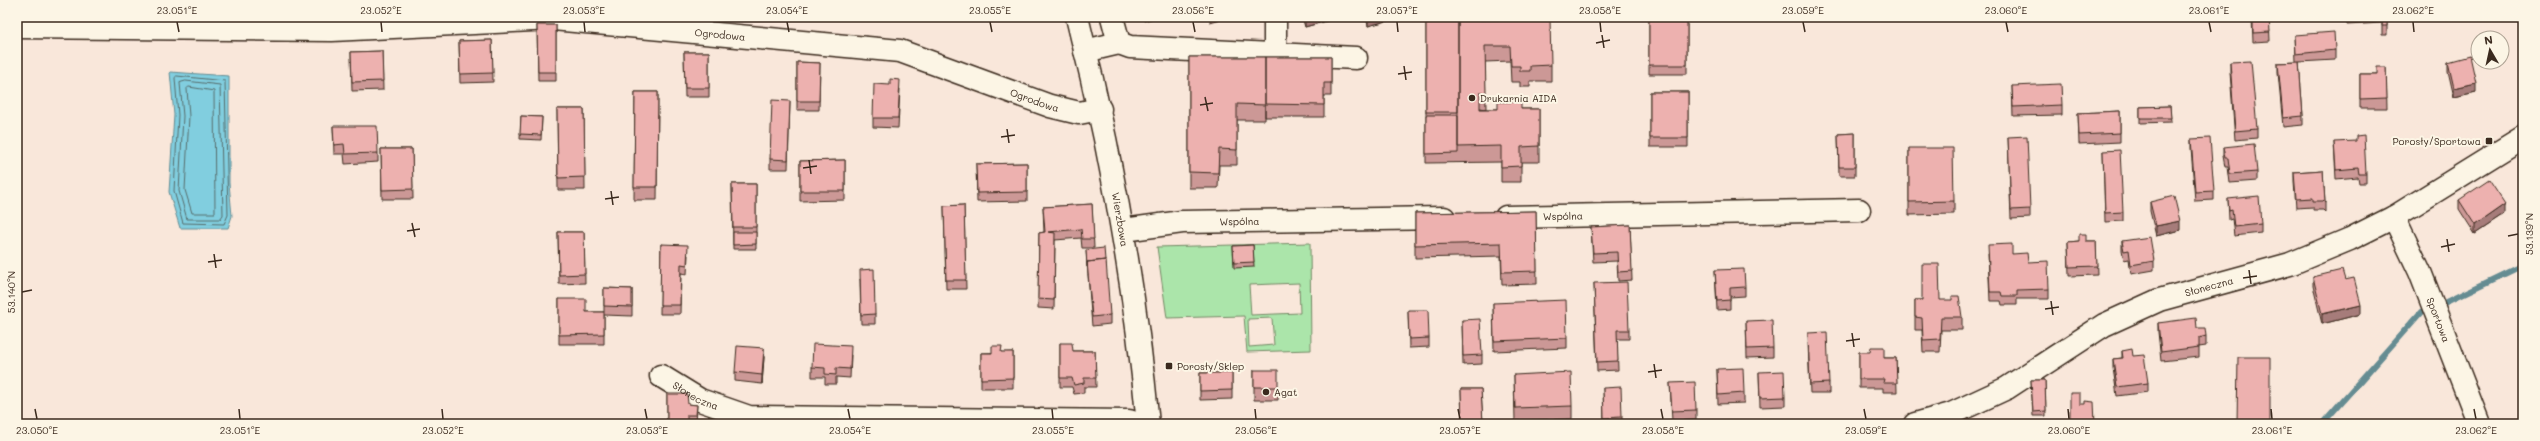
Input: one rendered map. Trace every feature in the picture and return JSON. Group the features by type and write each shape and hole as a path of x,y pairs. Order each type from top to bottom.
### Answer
{"street":[{"name":"Wierzbowa","path":"1077,17 1100,109 1124,230 1138,327 1148,424"},
{"path":"1112,17 1119,43"},
{"path":"1274,52 1275,17"},
{"name":"Ogrodowa","path":"17,27 332,30 554,19 900,51 1050,106 1079,113 1100,109"},
{"path":"1085,51 1119,43 1130,47 1274,52 1356,58"},
{"name":"Słoneczna","path":"1915,424 1951,414 2007,388 2104,325 2152,303 2290,264 2350,239 2394,217 2523,137"},
{"name":"Wspólna","path":"1124,230 1182,222 1859,210"},
{"name":"Sportowa","path":"2394,217 2420,272 2479,424"},
{"name":"Słoneczna","path":"661,376 700,400 749,417 1129,421 1139,424"}],"green space":[{"path":"1310,243 1311,350 1247,352 1244,316 1167,318 1157,247","holes":["1299,283 1300,313 1251,315 1249,285","1272,318 1274,345 1249,347 1248,319"]}],"water":[{"path":"170,72 229,76 229,183 232,216 228,228 180,228 169,192 174,115"}],"building":[{"name":"Drukarnia AIDA","path":"1458,17 1466,17 1466,20 1550,19 1551,65 1530,66 1530,71 1520,71 1520,66 1511,66 1510,46 1485,46 1486,93 1480,93 1480,109 1498,109 1498,102 1521,102 1521,109 1539,109 1539,146 1521,147 1521,166 1501,167 1501,146 1458,147"},
{"path":"2253,17 2269,17 2270,32 2253,33"},
{"path":"2383,17 2387,17 2387,26 2382,26"},
{"path":"1649,19 1687,19 1687,65 1649,65"},
{"path":"1426,20 1458,20 1458,112 1426,112"},
{"path":"537,25 556,25 556,72 538,72"},
{"path":"2334,32 2335,50 2296,54 2295,35"},
{"path":"492,40 493,73 460,74 459,41"},
{"path":"382,51 383,81 352,82 351,52"},
{"path":"684,52 709,52 709,88 685,88"},
{"path":"2470,56 2470,70 2473,70 2476,83 2454,88 2448,62"},
{"path":"1189,57 1265,57 1265,105 1237,104 1237,150 1219,149 1218,173 1189,172"},
{"path":"1265,57 1331,57 1331,83 1324,83 1324,105 1265,104"},
{"path":"2251,61 2257,129 2235,131 2230,62"},
{"path":"797,62 820,63 819,101 797,101"},
{"path":"2299,62 2303,116 2283,118 2278,63"},
{"path":"2377,67 2386,67 2387,98 2360,99 2360,74 2377,74"},
{"path":"890,79 900,80 898,118 873,118 874,84 890,85"},
{"path":"2061,84 2062,105 2013,107 2012,86"},
{"path":"635,92 658,92 657,187 634,187"},
{"path":"1650,92 1688,92 1688,138 1650,138"},
{"path":"772,100 790,101 788,160 770,159"},
{"path":"2170,106 2171,118 2140,118 2140,107"},
{"path":"557,109 584,109 585,177 558,178"},
{"path":"2120,111 2120,133 2079,135 2078,113"},
{"path":"1426,115 1458,115 1458,153 1426,154"},
{"path":"521,116 542,117 541,135 520,134"},
{"path":"333,126 377,126 378,153 345,154 344,144 334,145"},
{"path":"1855,133 1855,167 1839,167 1838,134"},
{"path":"2364,135 2366,174 2359,174 2358,168 2336,170 2334,142 2356,141 2356,136"},
{"path":"2027,136 2030,209 2011,210 2008,137"},
{"path":"2210,138 2214,191 2195,192 2191,139"},
{"path":"2254,144 2257,172 2230,174 2228,158 2225,158 2223,147"},
{"path":"1909,148 1953,148 1954,201 1909,202"},
{"path":"381,149 412,149 413,189 382,190"},
{"path":"2120,150 2123,212 2105,213 2103,151"},
{"path":"845,160 845,191 800,191 800,161"},
{"path":"1027,163 1027,192 977,193 976,164"},
{"path":"2323,170 2325,203 2323,201 2313,201 2313,198 2296,199 2294,172"},
{"path":"2523,171 2523,178 2520,173"},
{"path":"2489,180 2505,204 2475,225 2459,200"},
{"path":"732,184 756,184 756,227 733,227"},
{"path":"2174,196 2180,221 2156,226 2150,202"},
{"path":"2259,196 2261,224 2234,227 2232,210 2229,211 2228,199"},
{"path":"1092,204 1094,239 1082,239 1081,229 1048,232 1055,233 1054,300 1038,299 1039,233 1045,232 1043,207"},
{"path":"964,205 966,280 946,280 944,206"},
{"path":"1536,211 1537,271 1502,272 1501,243 1415,245 1415,213"},
{"path":"1630,225 1632,271 1618,272 1617,252 1593,253 1591,227"},
{"path":"558,232 584,232 585,274 559,275"},
{"path":"733,232 756,232 756,244 733,245"},
{"path":"2079,234 2086,234 2086,241 2096,241 2097,266 2069,267 2068,242 2079,241"},
{"path":"2150,237 2154,261 2131,265 2129,250 2124,251 2122,241"},
{"path":"661,244 688,245 687,265 681,264 680,305 660,305"},
{"path":"2012,244 2012,254 2027,253 2028,262 2048,261 2049,289 2017,290 2017,296 2002,296 2001,292 1990,292 1988,245"},
{"path":"1253,245 1254,262 1234,263 1233,246"},
{"path":"1104,248 1105,260 1087,262 1087,267 1086,250"},
{"path":"1106,260 1110,315 1092,317 1087,262"},
{"path":"1922,264 1939,264 1940,300 1952,300 1952,296 1959,296 1962,317 1941,317 1940,339 1923,340 1922,318 1915,317 1915,300 1922,300"},
{"path":"874,269 875,314 861,315 860,270"},
{"path":"1744,269 1745,287 1730,288 1730,300 1717,301 1715,270"},
{"path":"2342,270 2345,280 2354,278 2361,305 2322,314 2313,277"},
{"path":"1627,282 1629,330 1617,330 1618,361 1597,362 1594,283"},
{"path":"604,288 632,289 632,307 604,306"},
{"path":"559,299 586,299 586,312 604,312 604,334 559,335"},
{"path":"1566,300 1567,338 1494,341 1493,303"},
{"path":"1408,310 1428,310 1429,338 1409,339"},
{"path":"2196,318 2197,328 2205,328 2206,336 2199,338 2199,347 2161,352 2158,323"},
{"path":"1480,319 1482,355 1463,356 1462,320"},
{"path":"1772,320 1773,348 1747,349 1746,321"},
{"path":"1827,332 1829,383 1810,384 1808,333"},
{"path":"1060,343 1072,343 1073,351 1095,351 1096,378 1084,378 1084,383 1074,385 1072,378 1060,378"},
{"path":"813,344 851,346 850,369 836,368 836,375 825,374 825,368 812,367"},
{"path":"737,346 764,348 762,375 735,372"},
{"path":"992,346 1002,346 1001,352 1013,352 1013,378 981,379 981,353 992,353"},
{"path":"1871,347 1884,347 1884,358 1896,358 1897,383 1883,383 1884,379 1859,379 1859,352 1870,352"},
{"path":"2132,349 2133,356 2144,355 2148,383 2117,387 2113,359 2123,358 2122,351"},
{"path":"2238,357 2270,357 2270,424 2237,424"},
{"path":"1743,368 1744,393 1718,395 1717,369"},
{"path":"1254,370 1278,370 1278,387 1254,387"},
{"path":"1784,371 1785,397 1760,398 1759,372"},
{"path":"1571,372 1572,406 1515,408 1514,375"},
{"path":"1200,373 1232,373 1232,390 1200,391"},
{"path":"2031,380 2045,380 2046,411 2033,412"},
{"path":"1695,382 1696,410 1672,411 1670,383"},
{"path":"1621,387 1622,417 1604,418 1603,388"},
{"path":"1461,389 1481,389 1483,423 1462,424"},
{"path":"2070,393 2080,393 2080,404 2085,404 2085,401 2094,402 2095,424 2070,424"},
{"path":"667,394 687,394 688,404 697,405 696,415 687,415 687,423 667,422"}],"waterway":[{"path":"2444,303 2523,265"},
{"path":"2322,424 2421,312"}],"place":[{"name":"Drukarnia AIDA","path":"1472,98"},
{"name":"Porosły/Sportowa","path":"2489,141"},
{"name":"Porosły/Sklep","path":"1169,366"},
{"name":"Agat","path":"1266,392"}]}
